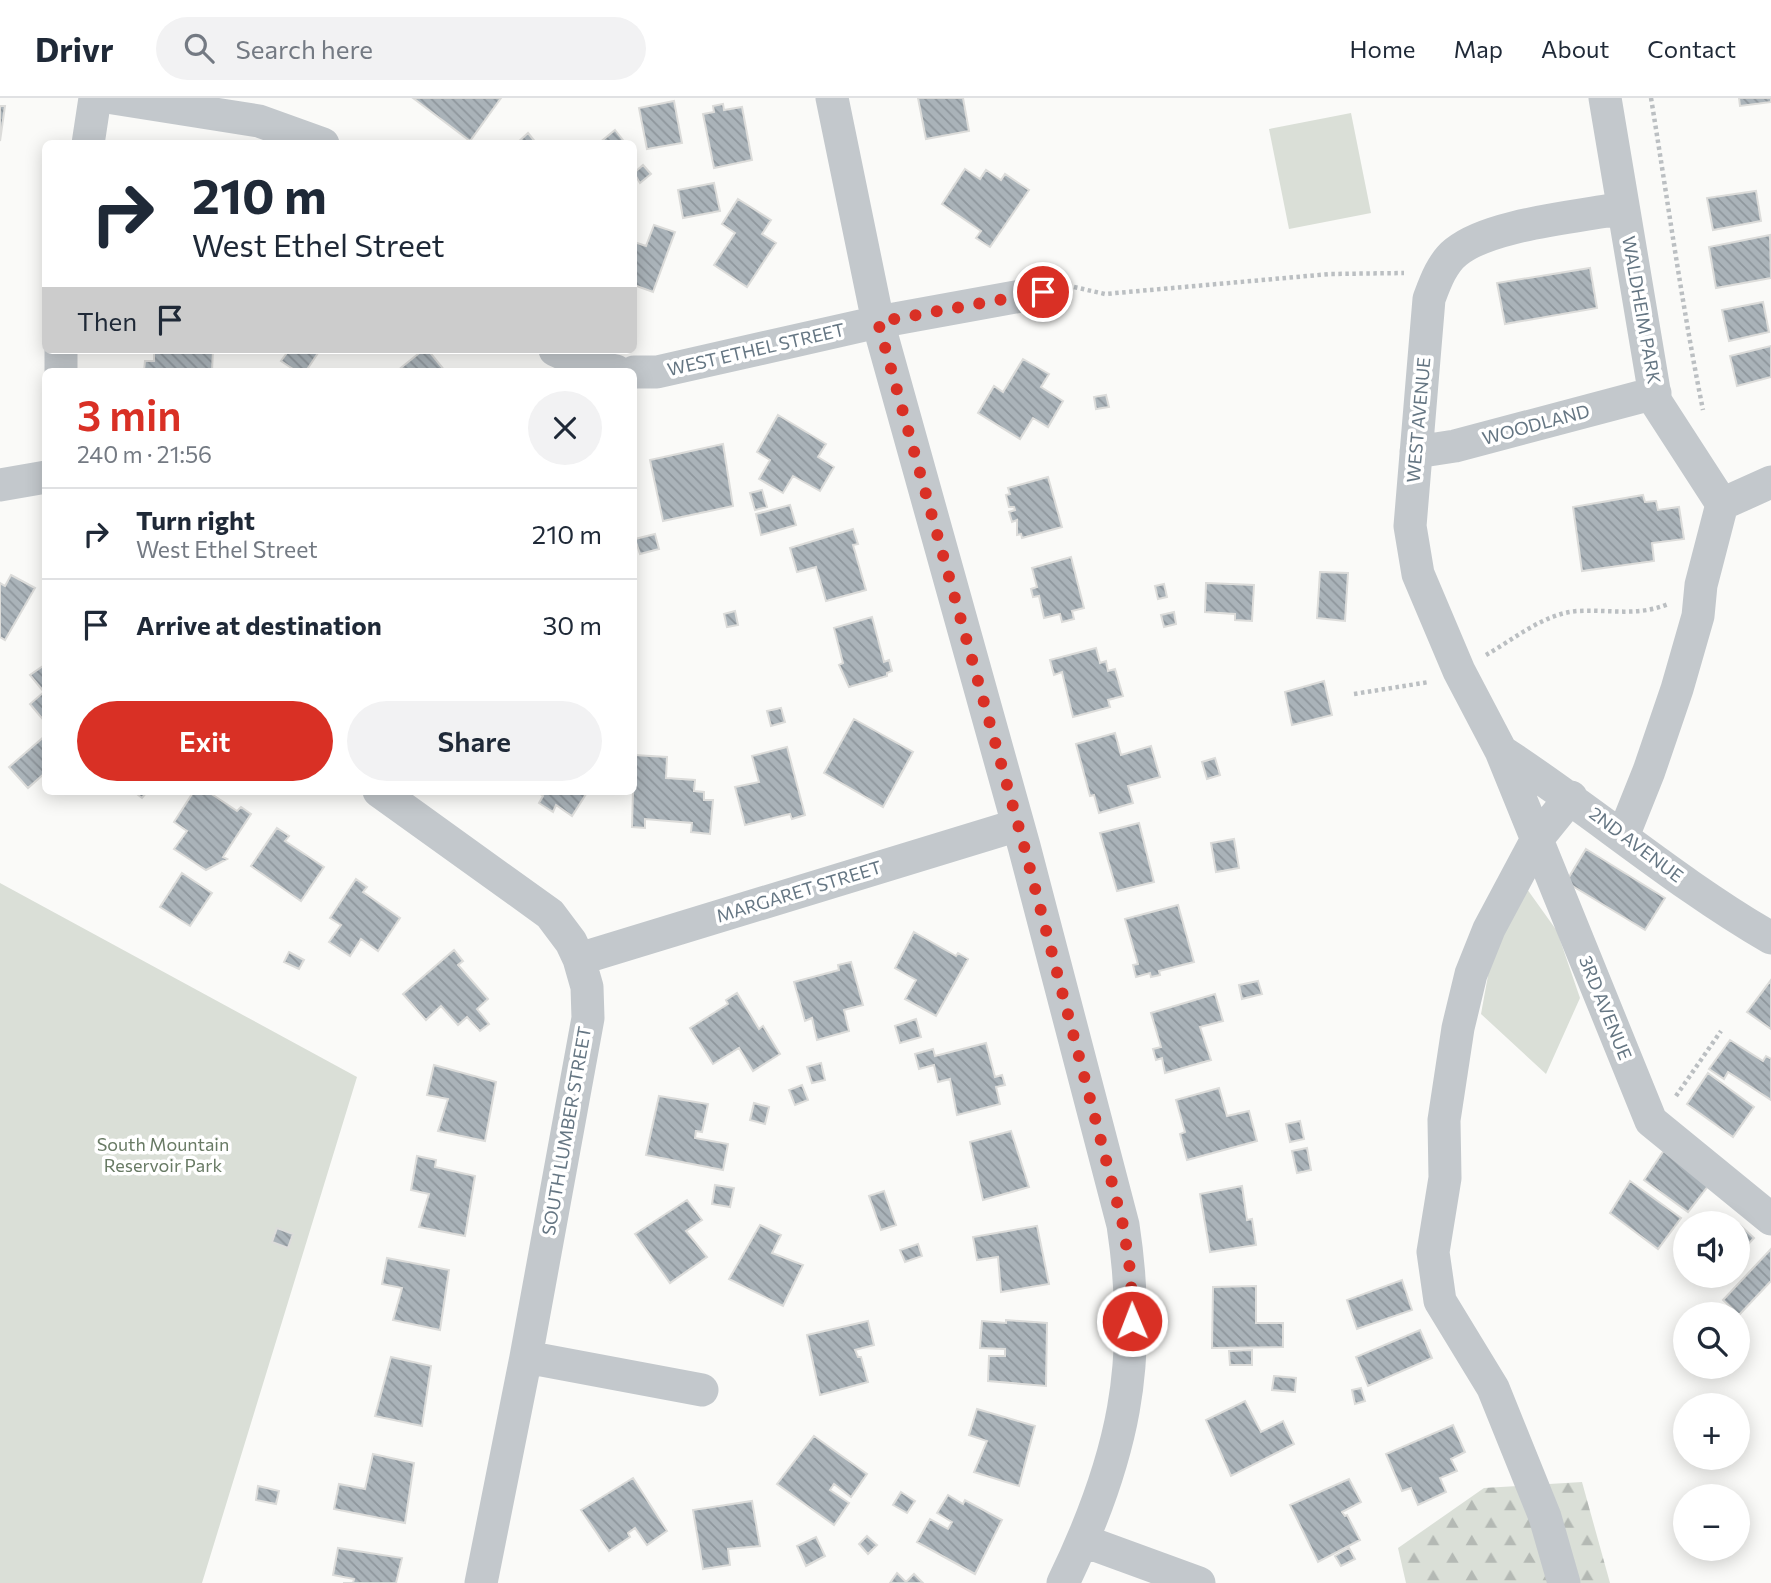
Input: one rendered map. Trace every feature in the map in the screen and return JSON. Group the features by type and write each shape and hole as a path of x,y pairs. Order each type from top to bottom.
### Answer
{"street":[{"path":"89,140 95,98"},
{"path":"113,98 259,121 312,140"},
{"path":"832,98 878,322 1018,825 1123,1225 1131,1276 1132,1344 1128,1395 1114,1461 1083,1541 1063,1583"},
{"name":"WALDHEIM PARK","path":"1605,98 1656,402 1722,504"},
{"name":"WEST AVENUE","path":"1501,751 1459,671 1418,574 1410,526 1429,299 1440,272 1454,252 1485,234 1623,208"},
{"name":"WEST ETHEL STREET","path":"637,372 657,372 878,322 1043,292"},
{"path":"564,354 600,368"},
{"name":"WOODLAND","path":"1416,452 1455,446 1655,393"},
{"path":"0,485 42,478"},
{"path":"1623,835 1649,771 1698,617 1701,584 1722,504 1771,482"},
{"name":"2ND AVENUE","path":"1501,751 1571,797 1727,913 1771,938"},
{"name":"3RD AVENUE","path":"1501,751 1651,1121 1771,1219"},
{"name":"SOUTH LUMBER STREET","path":"385,795 550,914 571,942 587,988 588,1017 526,1357 481,1583"},
{"path":"1564,1583 1545,1517 1493,1388 1440,1301 1433,1252 1445,1178 1444,1120 1461,1014 1471,974 1489,929 1537,839 1571,797"},
{"name":"MARGARET STREET","path":"579,959 1018,825"},
{"path":"526,1357 702,1390"},
{"path":"1083,1541 1199,1583"}],"path":[{"path":"1651,98 1667,183 1673,251 1706,426 1695,461"},
{"path":"1043,292 1057,283 1105,293 1330,274 1440,272"},
{"path":"1354,694 1451,678 1556,615 1578,611 1618,614 1651,611 1701,584"},
{"path":"1651,1121 1678,1093 1721,1031"}],"green space":[{"path":"1351,113 1371,213 1289,229 1269,129"},
{"name":"South Mountain Reservoir Park","path":"0,883 357,1077 202,1583 0,1583"},
{"path":"1527,889 1557,931 1580,998 1546,1074 1481,1014 1493,948"},
{"path":"1582,1482 1610,1583 1406,1583 1398,1548 1484,1488"}],"building":[{"path":"413,98 501,98 469,140"},
{"path":"918,98 963,98 969,131 926,139"},
{"path":"1739,98 1771,98 1771,102 1740,106"},
{"path":"674,101 682,143 647,149 639,108"},
{"path":"723,104 724,110 742,107 752,160 714,168 703,114 714,112 713,106"},
{"path":"0,106 5,106 0,141"},
{"path":"615,130 623,140 603,140"},
{"path":"528,133 534,140 520,140"},
{"path":"643,165 651,174 640,183 637,170"},
{"path":"965,169 980,179 986,170 1001,180 1005,174 1029,190 990,247 976,238 981,231 942,204"},
{"path":"714,183 720,211 683,218 678,190"},
{"path":"1756,191 1761,221 1713,230 1707,198"},
{"path":"738,199 771,220 762,234 776,243 747,287 714,265 735,233 722,224"},
{"path":"654,225 675,232 653,292 637,286 637,243 646,246"},
{"path":"1770,235 1771,278 1716,288 1709,247"},
{"path":"1590,268 1597,308 1505,324 1497,283"},
{"path":"1763,302 1769,332 1729,341 1722,310"},
{"path":"1771,346 1771,377 1737,386 1730,356"},
{"path":"154,354 213,354 212,368 144,368 145,361 154,361"},
{"path":"286,354 317,354 308,368 292,368 281,361"},
{"path":"418,354 431,354 443,368 401,368"},
{"path":"1023,359 1049,374 1041,387 1063,401 1048,427 1033,418 1020,439 978,413 994,386 1003,392"},
{"path":"1106,395 1109,407 1096,409 1094,397"},
{"path":"778,415 826,444 818,457 834,467 820,491 793,476 783,493 759,479 770,460 757,452"},
{"path":"723,444 733,506 663,521 650,460"},
{"path":"1048,477 1062,527 1022,538 1021,534 1017,535 1017,520 1012,522 1009,512 1015,510 1014,507 1009,507 1006,495 1010,494 1008,488"},
{"path":"762,490 767,507 755,510 750,493"},
{"path":"1643,495 1645,502 1656,501 1658,510 1679,507 1684,539 1652,543 1654,561 1582,571 1573,507"},
{"path":"790,505 796,525 761,535 756,514"},
{"path":"853,529 858,544 853,545 866,590 826,601 816,567 797,572 790,548"},
{"path":"655,534 659,549 640,554 637,538"},
{"path":"1071,557 1084,608 1072,611 1074,619 1062,622 1060,614 1044,618 1039,596 1033,597 1031,589 1037,587 1032,568"},
{"path":"1320,572 1348,573 1345,621 1317,618"},
{"path":"11,575 35,588 5,640 0,637 0,583 5,586"},
{"path":"1206,583 1254,585 1252,621 1235,620 1235,614 1205,612"},
{"path":"1164,584 1167,597 1158,599 1155,586"},
{"path":"735,611 738,625 727,627 724,614"},
{"path":"1174,612 1176,624 1164,627 1161,615"},
{"path":"872,617 884,662 889,660 892,671 887,673 887,676 849,687 839,665 843,663 834,628"},
{"path":"1096,648 1100,663 1106,661 1108,671 1115,669 1123,696 1108,700 1110,707 1073,717 1062,672 1054,675 1050,660"},
{"path":"42,667 42,690 30,675"},
{"path":"1324,681 1332,715 1292,725 1285,692"},
{"path":"42,694 42,718 30,704"},
{"path":"781,708 785,722 771,726 767,711"},
{"path":"854,719 913,752 883,807 824,773"},
{"path":"1115,733 1121,755 1151,746 1160,777 1128,786 1133,803 1099,813 1094,795 1090,796 1076,744"},
{"path":"42,738 42,776 28,788 9,767"},
{"path":"787,747 805,815 792,819 790,814 745,825 735,787 759,782 752,756"},
{"path":"637,755 667,757 666,778 695,780 694,791 704,792 704,800 713,800 710,834 691,832 692,823 645,819 645,828 632,827 633,795 637,795"},
{"path":"1215,758 1220,775 1207,779 1202,762"},
{"path":"191,795 213,795 237,811 241,807 251,814 223,857 227,859 206,870 174,849 187,831 174,822"},
{"path":"585,795 572,816 556,805 553,812 539,803 543,796"},
{"path":"1139,823 1154,882 1117,891 1100,833"},
{"path":"277,828 289,836 285,841 324,867 301,901 251,866"},
{"path":"1234,839 1239,868 1216,872 1211,843"},
{"path":"1586,849 1665,898 1645,930 1566,882"},
{"path":"182,873 212,893 190,926 160,907"},
{"path":"356,879 367,887 363,892 400,918 378,951 361,939 350,956 329,942 341,925 330,918"},
{"path":"1178,905 1194,962 1159,971 1160,975 1151,977 1150,973 1136,977 1133,965 1138,964 1125,919"},
{"path":"914,932 956,956 958,953 968,959 936,1016 905,999 916,980 895,968"},
{"path":"454,950 463,961 458,965 488,999 477,1009 489,1024 480,1031 467,1017 458,1025 441,1006 426,1020 403,994"},
{"path":"289,952 304,960 299,969 284,962"},
{"path":"851,962 863,1005 844,1010 849,1031 817,1040 812,1018 805,1021 794,982 839,970 838,965"},
{"path":"1771,980 1771,1029 1747,1012"},
{"path":"1258,981 1262,994 1242,999 1239,985"},
{"path":"737,993 759,1029 763,1026 780,1054 753,1071 739,1048 713,1064 690,1028 728,1004 726,1000"},
{"path":"1215,994 1223,1021 1200,1027 1211,1060 1165,1073 1162,1058 1156,1060 1153,1049 1161,1047 1151,1013"},
{"path":"916,1019 921,1037 900,1043 895,1026"},
{"path":"1730,1040 1763,1061 1766,1056 1771,1059 1771,1100 1728,1072 1724,1079 1709,1069"},
{"path":"986,1043 995,1077 1002,1075 1005,1085 996,1087 1000,1104 957,1115 950,1079 938,1082 934,1065 919,1069 915,1054 933,1049 935,1056"},
{"path":"821,1063 825,1080 812,1083 807,1067"},
{"path":"434,1065 496,1082 485,1141 438,1131 448,1099 427,1095"},
{"path":"1708,1073 1754,1107 1733,1137 1687,1104"},
{"path":"802,1085 808,1100 795,1105 789,1090"},
{"path":"1219,1088 1227,1116 1249,1111 1257,1141 1187,1160 1180,1134 1185,1132 1176,1100"},
{"path":"659,1096 708,1104 702,1132 696,1131 695,1138 728,1144 723,1170 646,1155"},
{"path":"754,1103 769,1107 765,1124 750,1120"},
{"path":"1300,1121 1304,1139 1290,1142 1286,1124"},
{"path":"1011,1131 1029,1187 983,1200 970,1142"},
{"path":"1669,1143 1715,1177 1689,1211 1644,1180"},
{"path":"1307,1148 1311,1170 1297,1173 1292,1151"},
{"path":"417,1156 436,1160 435,1167 475,1176 465,1236 419,1227 429,1194 411,1190"},
{"path":"1630,1181 1673,1212 1673,1229 1658,1249 1610,1213"},
{"path":"715,1185 734,1188 730,1207 712,1204"},
{"path":"1242,1186 1247,1220 1252,1219 1256,1245 1210,1252 1200,1194"},
{"path":"884,1191 896,1225 881,1230 869,1196"},
{"path":"687,1200 702,1220 686,1231 707,1257 670,1283 635,1234"},
{"path":"760,1225 781,1235 772,1253 803,1265 783,1306 729,1279"},
{"path":"1037,1226 1049,1284 1001,1292 998,1257 977,1260 973,1237"},
{"path":"277,1228 293,1234 288,1248 272,1242"},
{"path":"918,1244 922,1256 905,1262 900,1250"},
{"path":"1771,1249 1771,1281 1750,1303 1725,1302 1723,1300 1734,1288 1750,1288 1750,1271"},
{"path":"387,1258 449,1270 440,1330 393,1320 402,1288 382,1284"},
{"path":"1402,1280 1412,1310 1357,1329 1347,1300"},
{"path":"1256,1286 1256,1323 1283,1323 1283,1347 1212,1348 1213,1287"},
{"path":"1006,1320 1047,1323 1046,1386 988,1381 989,1356 1005,1356 1005,1349 980,1348 982,1321 1006,1323"},
{"path":"868,1321 874,1345 855,1350 858,1357 861,1357 868,1382 820,1395 807,1335"},
{"path":"1420,1330 1432,1358 1368,1386 1356,1357"},
{"path":"1252,1350 1252,1365 1230,1365 1229,1351"},
{"path":"391,1357 431,1366 422,1426 375,1416"},
{"path":"1274,1376 1296,1378 1295,1392 1272,1390"},
{"path":"1361,1388 1365,1401 1355,1404 1352,1390"},
{"path":"1245,1401 1261,1432 1283,1421 1294,1444 1231,1476 1206,1420"},
{"path":"977,1409 1035,1426 1019,1486 974,1472 987,1441 969,1435"},
{"path":"1453,1425 1465,1452 1451,1459 1457,1471 1440,1478 1446,1492 1418,1505 1411,1488 1402,1491 1386,1454"},
{"path":"814,1436 867,1474 851,1497 834,1484 830,1490 849,1503 834,1525 777,1484"},
{"path":"373,1454 414,1463 405,1523 334,1509 339,1484 365,1489"},
{"path":"633,1478 667,1531 647,1545 635,1528 628,1533 630,1537 609,1551 581,1510"},
{"path":"1349,1479 1361,1502 1342,1512 1347,1515 1360,1540 1318,1562 1290,1505"},
{"path":"258,1486 279,1491 276,1504 256,1500"},
{"path":"901,1492 915,1501 907,1513 893,1505"},
{"path":"948,1495 963,1504 965,1500 1002,1520 975,1574 917,1542 930,1519 948,1529 952,1522 937,1513"},
{"path":"752,1501 760,1546 728,1549 730,1565 703,1569 693,1510"},
{"path":"867,1536 877,1545 868,1554 859,1544"},
{"path":"816,1537 825,1556 806,1566 797,1546"},
{"path":"338,1548 402,1558 396,1583 353,1583 354,1579 333,1575"},
{"path":"1349,1548 1355,1559 1341,1566 1335,1556"},
{"path":"897,1573 906,1582 914,1574 923,1583 890,1583"}],"route":[{"path":"1043,292 878,322 1024,846 1123,1225 1131,1276 1132,1321"}]}
